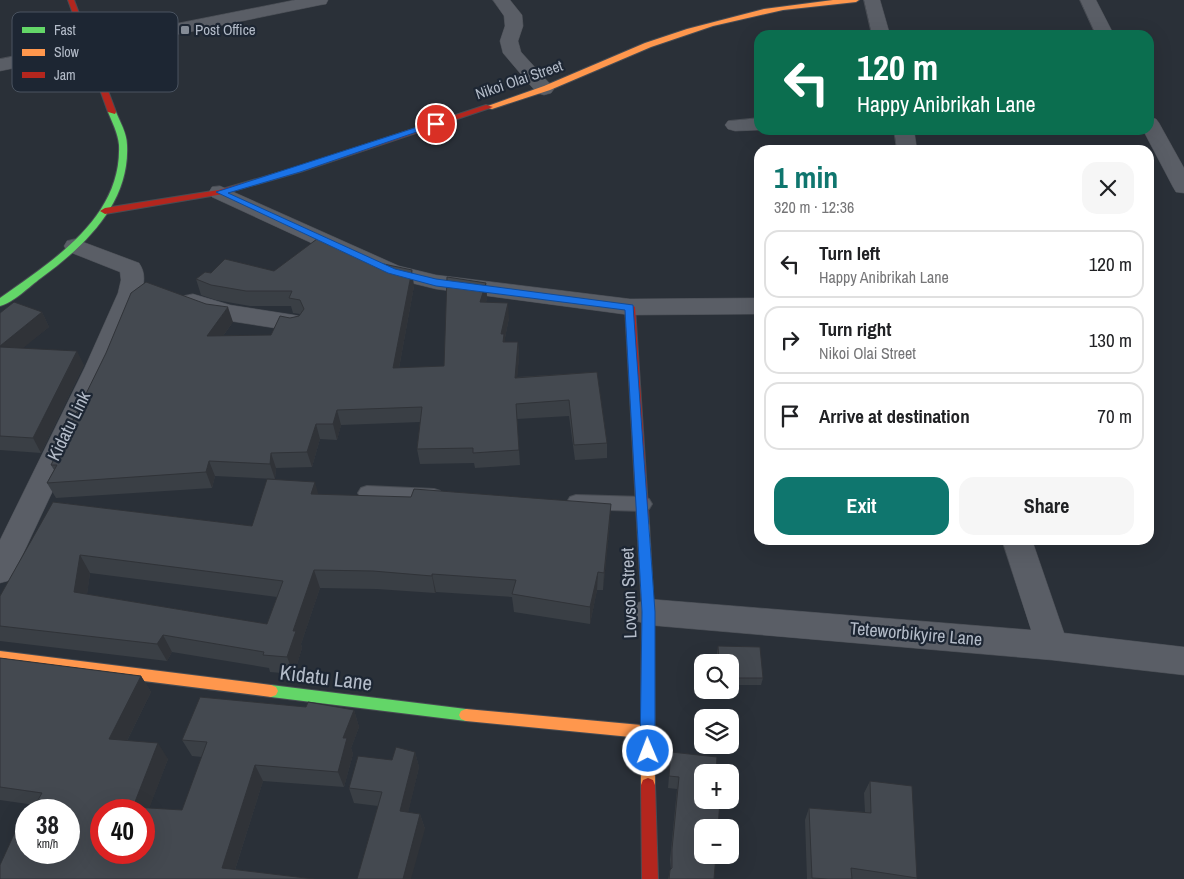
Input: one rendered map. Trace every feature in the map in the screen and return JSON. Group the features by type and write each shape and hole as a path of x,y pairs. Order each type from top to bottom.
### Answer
{"street":[{"path":"71,0 75,12"},
{"path":"178,28 320,0"},
{"path":"501,0 513,15 514,26 509,41 512,53 544,89"},
{"name":"Nikoi Olai Street","path":"105,211 220,192 297,170 544,89 670,37 709,24 772,10 856,0"},
{"path":"872,0 880,30"},
{"path":"1088,0 1103,30"},
{"path":"0,303 75,246 105,211 114,195 122,176 123,144 104,92"},
{"path":"735,125 754,124"},
{"path":"1154,132 1184,188"},
{"path":"220,192 391,271 436,282 630,307 754,306"},
{"name":"Kidatu Link","path":"0,571 98,367 130,293 141,283 131,268 75,246"},
{"path":"176,296 212,309 294,323"},
{"name":"Lovson Street","path":"630,307 648,612 647,732 650,879"},
{"path":"1019,545 1052,646"},
{"name":"Teteworbikyire Lane","path":"648,612 1052,646 1184,661"},
{"name":"Kidatu Lane","path":"0,657 503,719 647,732"}],"lane":[{"path":"367,493 446,496"},
{"path":"564,501 643,504"}],"building":[{"path":"321,236 379,263 412,270 393,368 444,366 447,277 486,283 480,302 508,303 501,334 504,334 503,342 518,342 515,378 597,372 607,443 574,445 569,400 516,404 519,450 473,453 473,448 417,449 422,407 337,410 333,424 316,424 307,452 271,453 270,464 209,461 206,472 47,483 57,465 51,465 106,353 131,293 146,282 206,304 228,307 207,336 271,335 280,316 290,318 299,316 304,309 300,300 289,298 292,291 246,291 211,285 196,279 205,272 211,273 225,259 274,271"},
{"path":"14,302 42,312 0,346 0,313"},
{"path":"0,347 77,351 33,438 0,436"},
{"path":"267,479 315,482 311,494 411,497 414,489 611,504 604,573 598,572 590,607 512,594 516,580 373,571 314,570 293,631 296,631 287,657 263,655 264,652 163,635 157,644 0,626 0,596 53,502 252,526","holes":["80,555 283,581 267,624 74,592"]},
{"path":"718,646 760,647 763,678 739,678 739,654 718,654"},
{"path":"0,658 141,676 109,739 158,743 136,799 90,799 90,864 155,864 155,808 182,810 207,742 182,740 200,697 306,707 308,702 354,710 343,738 347,738 338,772 255,765 222,868 314,879 0,879 0,865 15,832 15,864 80,864 80,799 38,799 42,793 0,787"},
{"path":"396,747 415,752 400,811 420,814 403,879 357,879 382,792 349,788 358,756 392,760"},
{"path":"671,752 717,757 717,764 694,764 694,809 719,809 719,819 694,819 694,864 715,864 714,879 669,879 672,868 679,777 669,776"},
{"path":"870,781 912,786 917,878 851,868 852,879 812,878 809,808 871,813"}],"traffic: fast":[{"path":"0,303 42,273 83,238 114,196 122,171 123,145 112,112"},
{"path":"271,691 466,715"}],"traffic: slow":[{"path":"489,107 547,88 648,45 689,30 746,15 783,8 856,0"},
{"path":"643,523 648,612 648,785"},
{"path":"0,657 271,691"},
{"path":"466,715 647,732"}],"traffic: jam":[{"path":"71,0 75,12"},
{"path":"105,92 112,112"},
{"path":"105,211 220,192 297,170 489,107"},
{"path":"630,307 643,523"},
{"path":"648,785 650,879"}],"place":[{"name":"Post Office","path":"185,30"}],"route":[{"path":"436,124 297,170 220,192 391,271 436,282 488,290 630,307 648,612 648,751"}]}
